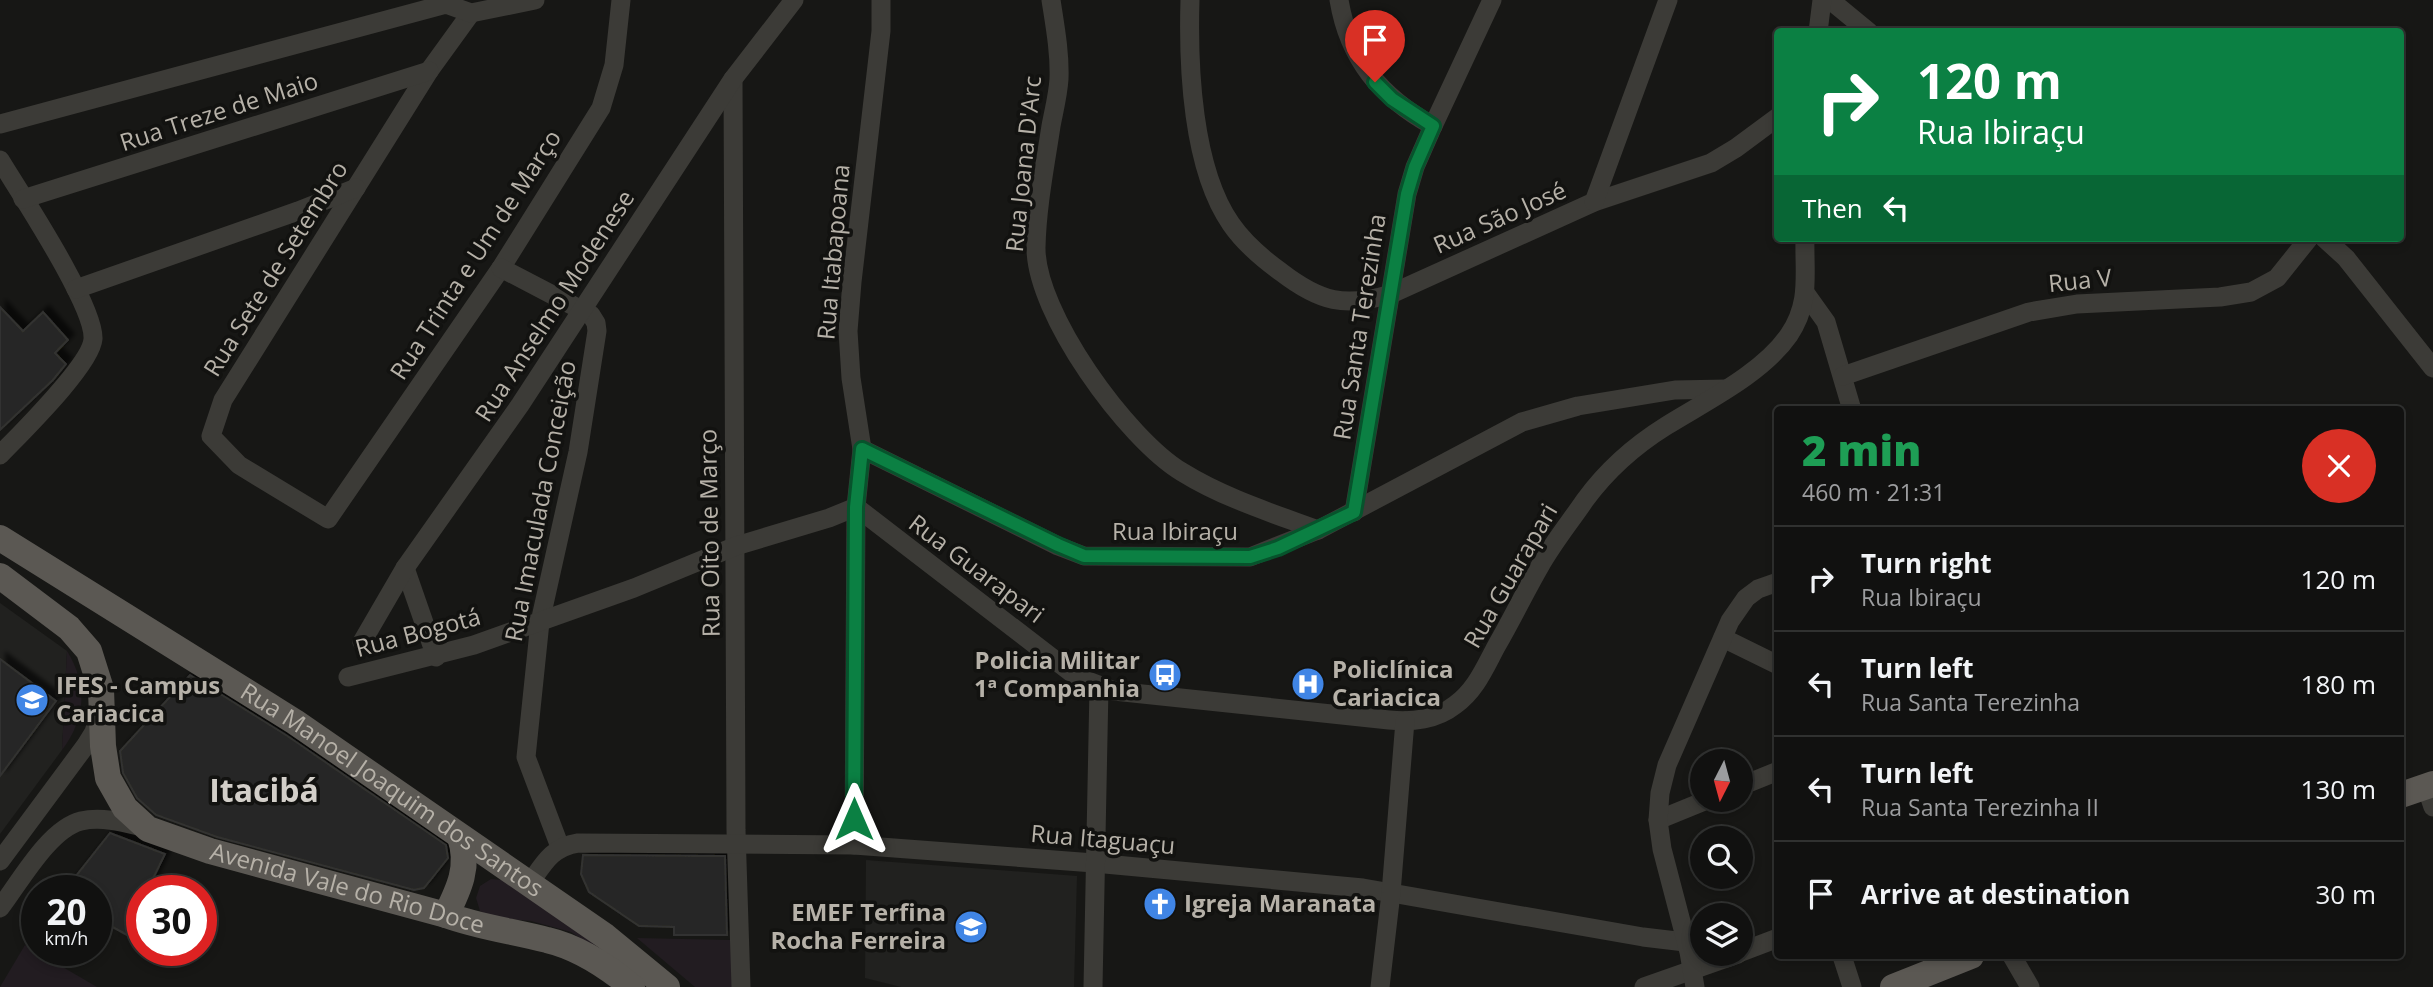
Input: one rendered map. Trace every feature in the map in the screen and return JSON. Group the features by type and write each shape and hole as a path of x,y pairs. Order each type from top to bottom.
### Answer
{"main road":[{"name":"Rua Manoel Joaquim dos Santos","path":"0,538 295,722 605,936 667,987"},
{"path":"0,576 55,616 81,640 95,664 102,704"},
{"name":"Avenida Vale do Rio Doce","path":"102,704 103,754 108,778 125,808 148,829 210,851 456,919 548,940 582,954 632,987"},
{"path":"456,919 465,852 460,837"},
{"path":"456,919 472,886 485,876 508,867"},
{"path":"1893,987 1963,959"}],"street":[{"path":"0,124 446,4 471,13 535,0"},
{"name":"Rua Trinta e Um de Março","path":"328,519 501,268 601,108 614,65 621,0"},
{"name":"Rua Anselmo Modenese","path":"362,642 405,568 520,405 733,79 794,0"},
{"name":"Rua Itabapoana","path":"854,845 856,507 862,449 851,378 849,318 881,31 881,0"},
{"name":"Rua Joana D'Arc","path":"1051,0 1059,77 1042,181 1036,250 1052,311 1090,373 1118,412 1179,471 1225,494 1318,530"},
{"name":"Rua São José","path":"1190,0 1192,83 1201,150 1210,180 1232,225 1268,262 1286,276 1322,296 1349,302 1368,301 1391,294 1594,202 1711,163 1774,120"},
{"path":"1339,0 1349,40 1360,62 1392,99 1433,126"},
{"name":"Rua Santa Terezinha","path":"1354,512 1407,194 1415,167 1492,0"},
{"path":"1594,202 1668,0"},
{"path":"1818,28 1822,0"},
{"path":"1830,0 1864,28"},
{"name":"Rua Sete de Setembro","path":"328,519 239,465 211,436 223,400 429,71 471,13"},
{"name":"Rua Treze de Maio","path":"23,199 429,71"},
{"name":"Rua Oito de Março","path":"733,79 733,468 741,987"},
{"path":"0,160 76,289 93,340 63,386 0,455"},
{"path":"76,289 356,188"},
{"name":"Rua Guarapari","path":"856,507 1077,677 1099,687 1114,691 1405,721 1426,719 1456,704 1475,685 1541,564 1586,499 1617,462 1663,428 1727,389 1764,361 1788,336 1801,312 1806,294 1805,242"},
{"name":"Rua V","path":"1843,376 2029,312 2077,303 2220,298 2251,292 2277,278 2306,242"},
{"path":"2328,242 2346,258 2433,368"},
{"path":"501,268 582,311"},
{"path":"1806,294 1826,321 1851,406"},
{"name":"Rua Imaculada Conceição","path":"561,847 526,757 540,621 578,452 594,356 596,323 591,315 582,311"},
{"name":"Rua Ibiraçu","path":"862,449 1084,556 1250,557 1318,530 1522,422 1578,406 1675,390 1727,389"},
{"name":"Rua Bogotá","path":"348,677 436,657 661,577 736,546 829,518 856,507"},
{"path":"405,568 436,657"},
{"path":"1694,979 1661,849 1658,820 1660,793 1667,765 1730,621 1746,598 1758,589 1774,583"},
{"path":"1723,638 1774,663"},
{"path":"1093,987 1099,687"},
{"path":"0,861 86,745 102,704"},
{"path":"1380,987 1391,893 1405,721"},
{"path":"1754,781 1774,773"},
{"path":"1658,820 1690,807"},
{"name":"Avenida Vale do Rio Doce","path":"0,908 55,836 68,826 83,821 101,820 148,829"},
{"name":"Rua Itaguaçu","path":"561,847 578,843 854,845 1094,863 1391,893 1635,936 1685,942"},
{"path":"530,883 547,858 561,847"},
{"path":"1753,948 1774,940"},
{"path":"1843,959 1852,987"},
{"path":"2014,959 2030,987"},
{"path":"1644,987 1694,979 1717,966"}],"shaded area":[{"name":"IFES - Campus Cariacica","path":"0,603 67,651 62,750 0,834"},
{"path":"67,651 78,676 81,701 76,726 62,750"},
{"name":"EMEF Terfina Rocha Ferreira","path":"866,860 1077,876 1074,987 901,987 865,978"},
{"path":"491,879 503,880 576,924 626,969 571,932 531,921 492,918 480,911 476,898 480,886"},
{"path":"637,938 731,940 732,987 695,987"},
{"path":"21,952 21,966 61,966 97,987 0,987"}],"building":[{"path":"0,307 23,331 43,312 68,340 55,353 66,364 53,380 0,430"},
{"path":"0,659 56,701 0,776"},
{"path":"190,675 286,735 446,845 448,858 424,888 414,890 217,837 156,815 137,798 123,773 120,751"},
{"path":"110,833 165,854 155,875 126,875 126,934 112,927 112,875 77,875"},
{"path":"583,855 725,856 727,935 674,935 674,927 639,926 589,892 581,874"}],"place":[{"name":"Policia Militar 1ª Companhia","path":"1165,675"},
{"name":"Policlínica Cariacica","path":"1308,684"},
{"name":"IFES - Campus Cariacica","path":"32,700"},
{"name":"Igreja Maranata","path":"1160,904"},
{"name":"EMEF Terfina Rocha Ferreira","path":"971,927"}],"district":[{"name":"Itacibá","path":"264,791"}],"route":[{"path":"854,819 856,507 862,449 1084,556 1250,557 1278,548 1354,512 1407,194 1415,167 1433,126 1411,114 1375,82"}]}
